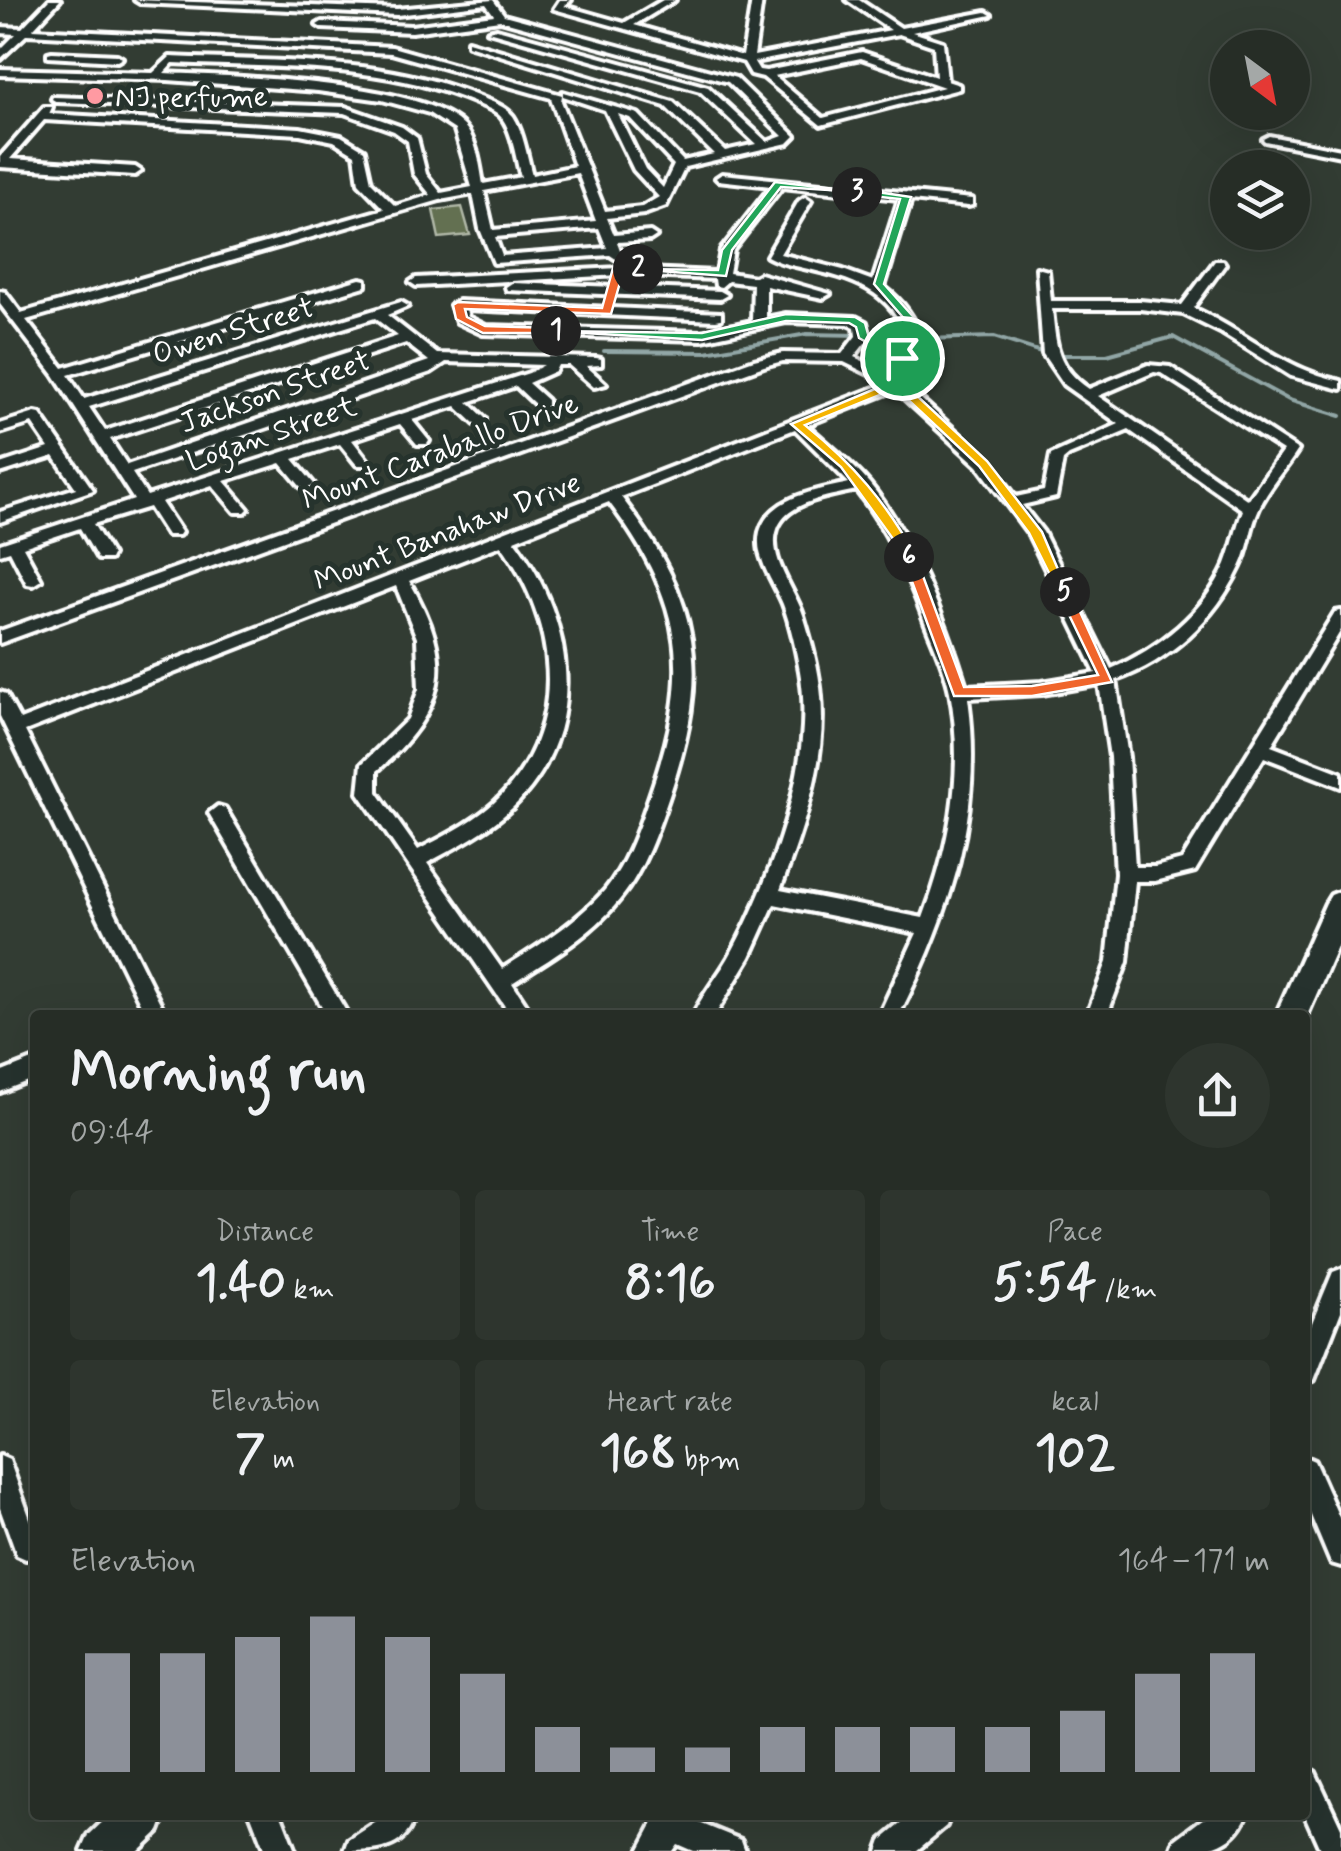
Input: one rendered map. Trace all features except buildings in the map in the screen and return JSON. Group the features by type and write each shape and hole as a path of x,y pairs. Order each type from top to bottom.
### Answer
{"street":[{"path":"0,56 55,0"},
{"path":"140,0 337,4 413,11 489,0 500,17"},
{"path":"566,0 557,8 748,60 986,16 966,2"},
{"path":"624,26 670,0"},
{"path":"756,0 750,69 766,74 821,122 955,87 862,55 766,74"},
{"path":"852,0 899,32 939,44 942,80"},
{"path":"306,44 337,4"},
{"path":"322,25 412,28 500,17 514,20 732,80 789,136 764,146 680,164"},
{"path":"300,132 514,20"},
{"path":"0,30 392,50 609,107 640,122 680,164"},
{"path":"493,31 704,89 764,146"},
{"path":"103,76 137,36"},
{"path":"472,43 670,104 721,154"},
{"path":"603,332 615,254 555,100 636,53"},
{"path":"52,55 118,58"},
{"path":"154,78 170,60 303,64 407,78 499,110 509,119 527,177"},
{"path":"0,72 350,88 376,95 437,113 460,128 498,260 615,254 760,278 823,294"},
{"path":"1,163 79,74"},
{"path":"57,99 345,110 398,129 413,140 420,174 438,196"},
{"path":"609,107 640,170 666,198"},
{"path":"41,117 300,132 351,144 360,152 365,183 373,196 391,209"},
{"path":"1326,150 1341,135"},
{"path":"1269,140 1341,153"},
{"path":"1,163 135,171"},
{"path":"488,234 654,208 666,198 680,164"},
{"path":"19,318 438,196 583,168"},
{"path":"722,178 968,202"},
{"path":"716,334 727,250 779,184"},
{"path":"879,284 906,197"},
{"path":"805,201 773,256 879,284 912,322 916,340 902,358 895,382"},
{"path":"416,282 484,278 615,254 650,236"},
{"path":"1186,310 1219,264"},
{"path":"1042,271 1050,354 1069,382 1251,509"},
{"path":"484,278 490,286 720,295"},
{"path":"758,323 760,278"},
{"path":"60,373 360,283"},
{"path":"0,295 60,373 124,471 173,532"},
{"path":"716,316 458,305 462,319 483,330 716,334 786,318 851,320 861,325 863,336 846,358"},
{"path":"1047,305 1186,310 1275,366 1307,379 1341,385"},
{"name":"Owen Street","path":"80,405 401,306"},
{"path":"378,314 424,353 442,358 596,362"},
{"path":"863,336 902,358"},
{"path":"101,437 408,338"},
{"name":"Mount Caraballo Drive","path":"1,636 759,363 783,357 846,358 895,382 949,428 1014,502 1035,532 1107,678 1119,757 1126,874 1117,962 1099,1010"},
{"name":"Jackson Street","path":"124,471 426,369 442,358"},
{"name":"Logan Street","path":"7,546 518,381 550,368 552,360"},
{"path":"570,360 600,384"},
{"path":"959,692 1032,691 1107,678 1144,663 1185,635 1232,568 1251,509 1291,450 1166,370 1153,368 1087,395"},
{"path":"518,381 542,402"},
{"name":"Mount Banahaw Drive","path":"16,728 613,497 895,382"},
{"path":"458,400 480,421"},
{"path":"0,428 35,417 86,490 0,517"},
{"path":"402,418 422,441"},
{"path":"797,424 862,484 906,548 959,692 964,766 956,842 931,928 890,1010"},
{"path":"1014,502 1051,494 1056,458 1064,452 1130,425"},
{"path":"343,438 362,462"},
{"path":"0,470 58,450"},
{"path":"285,458 306,484"},
{"path":"216,481 240,508"},
{"path":"705,1010 758,919 803,793 813,708 794,611 765,542 771,522 798,501 862,484"},
{"path":"499,981 573,933 616,891 648,834 674,750 688,664 658,562 613,497"},
{"path":"84,522 104,554"},
{"path":"416,860 469,831 510,800 548,741 559,673 546,600 504,538"},
{"path":"7,546 33,580"},
{"path":"398,578 419,610 425,640 424,705 399,740 368,769 368,794 519,1010"},
{"path":"1126,874 1155,874 1188,866 1341,616"},
{"path":"0,698 154,1010"},
{"path":"1260,750 1341,780"},
{"path":"218,814 335,1010"},
{"path":"767,894 931,928"},
{"path":"1294,1010 1341,903"},
{"path":"0,1082 30,1070"},
{"path":"1310,1358 1341,1280"},
{"path":"0,1469 6,1512 26,1546"},
{"path":"1310,1481 1341,1552"},
{"path":"1310,1793 1336,1851"},
{"path":"105,1851 138,1820"},
{"path":"268,1820 280,1851"},
{"path":"360,1851 396,1826 393,1820"},
{"path":"893,1851 929,1820"},
{"path":"1186,1851 1226,1820"},
{"path":"667,1831 730,1851"}],"green space":[{"path":"462,207 470,235 439,238 433,210"}],"waterway":[{"path":"604,351 706,352 807,334 859,335"},
{"path":"869,335 899,339"},
{"path":"924,339 994,337 1044,353"},
{"path":"1061,355 1107,355 1173,337 1289,400 1341,416"}],"place":[{"name":"NJ perfume","path":"95,96"}],"route":[{"path":"902,358 863,336 861,325 851,320 786,318 702,336 483,330 462,319 458,305 607,312 618,268 723,274 727,250 779,184 906,197 879,284 912,322 916,340 892,380 898,384 922,404 949,428 1022,512 1107,678 1032,691 959,692 906,548 890,521 846,464 797,424 898,384 892,380 902,358"}]}
